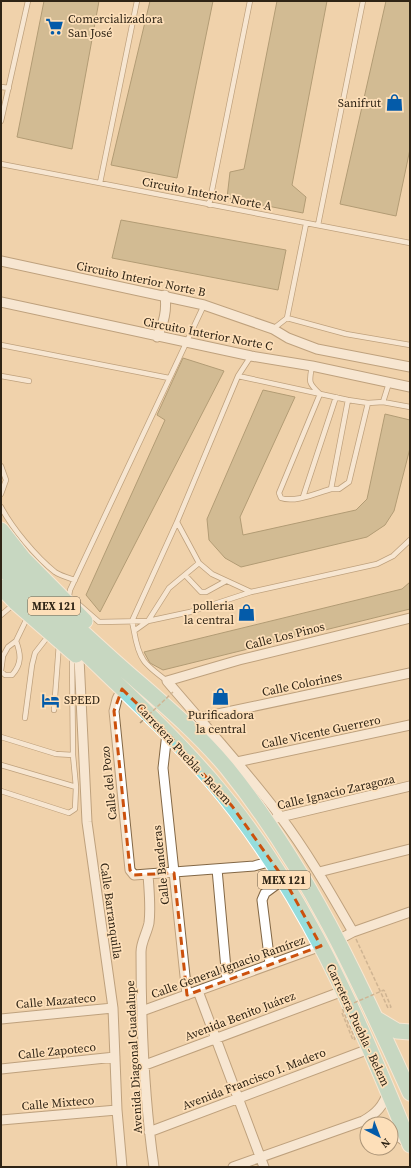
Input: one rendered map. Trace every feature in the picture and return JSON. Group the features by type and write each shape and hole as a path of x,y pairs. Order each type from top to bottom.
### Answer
{"main road":[{"path":"4,524 23,558 113,648 129,674"},
{"name":"Carretera Puebla - Belem","path":"1,549 46,598 183,722 226,768 254,794 274,819 338,940 377,1019 410,1093"},
{"name":"Carretera Puebla - Belem","path":"1,566 81,657 111,678 167,733 232,806 284,879 321,946 343,991 388,1092 410,1146"},
{"path":"1,587 54,638 81,657"},
{"path":"377,1019 397,1031 410,1032"}],"street":[{"name":"Circuito Interior Norte B","path":"1,261 165,295 204,305 273,329 288,338 316,349 410,367"},
{"path":"157,337 164,323 167,309 165,295"},
{"name":"Circuito Interior Norte C","path":"1,302 157,337 251,356 312,366 410,387"},
{"name":"Calle Los Pinos","path":"167,681 239,660 410,618"},
{"name":"Calle Barranquilla","path":"81,657 87,822 113,1008 117,1110 122,1167"},
{"name":"Calle Colorines","path":"199,718 410,673"},
{"path":"167,681 237,762 254,794"},
{"name":"Calle del Pozo","path":"122,689 117,699 114,711 130,870 134,875 148,874"},
{"name":"Calle Vicente Guerrero","path":"237,762 410,726"},
{"name":"Calle Banderas","path":"167,733 163,768 187,995"},
{"name":"Calle Ignacio Zaragoza","path":"274,819 410,786"},
{"path":"274,819 318,872 353,932"},
{"path":"318,872 410,848"},
{"path":"148,874 254,866 272,862"},
{"path":"216,869 227,980"},
{"name":"Avenida Diagonal Guadalupe","path":"148,874 150,910 148,925 141,950 142,1011 149,1132 154,1167"},
{"path":"270,964 262,900 265,893 284,879"},
{"path":"338,940 353,932 410,912"},
{"name":"Calle General Ignacio Ramírez","path":"142,1011 321,946"},
{"path":"198,991 264,1167"},
{"name":"Avenida Benito Juárez","path":"145,1065 343,991"},
{"name":"Calle Mazateco","path":"1,1019 113,1008"},
{"name":"Avenida Francisco I. Madero","path":"149,1132 369,1049"},
{"name":"Calle Zapoteco","path":"1,1069 115,1057"},
{"path":"373,1116 379,1110 388,1092"},
{"name":"Calle Mixteco","path":"1,1120 117,1110"},
{"path":"233,1167 260,1156 359,1125"},
{"path":"399,1137 410,1146"}],"lane":[{"path":"1,121 28,1"},
{"path":"100,182 137,1"},
{"path":"210,205 250,1"},
{"path":"318,225 363,1"},
{"path":"1,87 9,88"},
{"name":"Circuito Interior Norte A","path":"1,164 100,182 306,224 410,242"},
{"path":"273,329 287,318 306,224"},
{"path":"69,596 75,580 204,305"},
{"path":"287,318 346,334 410,345"},
{"path":"1,345 169,378"},
{"path":"167,681 144,662 138,652 132,621 177,522 238,376 251,356"},
{"path":"312,366 309,382 311,386 320,394"},
{"path":"1,376 29,381"},
{"path":"238,376 348,400 368,403 383,402 410,408"},
{"path":"383,402 389,383"},
{"path":"320,394 279,493 281,498 286,500 331,489 339,489 349,482 368,403"},
{"path":"303,497 336,397"},
{"path":"331,489 348,400"},
{"path":"1,466 6,480 1,494"},
{"path":"1,507 4,524 56,572 75,580"},
{"path":"177,522 199,563 212,574 251,592"},
{"path":"47,583 69,596 99,622 148,621 190,612 251,592 377,564 393,556 410,540"},
{"path":"134,631 148,621 169,588 199,563"},
{"path":"185,575 200,592 206,592 226,581"},
{"path":"1,615 15,602"},
{"path":"16,641 21,653 17,670 12,675 5,675 1,672 4,656 8,647 16,641 29,615"},
{"path":"54,638 56,660 54,710"},
{"path":"25,718 32,665 36,653 54,638"},
{"path":"1,790 69,813 74,809 76,787 73,756 81,657"},
{"path":"1,737 56,754 73,756"},
{"path":"1,765 76,787"}],"path":[{"path":"140,723 172,692"},
{"path":"342,1013 353,1040 355,1039 342,1008 377,993 384,990 391,1007 388,1008 382,995 380,988 353,932"}],"highlighted area":[{"path":"122,689 167,733 232,806 284,879 321,946 187,995 174,873 134,875 130,870 114,711"}],"building":[{"path":"44,1 99,1 72,149 17,137"},
{"path":"150,1 213,1 177,178 111,165"},
{"path":"277,1 327,1 292,185 306,197 303,213 227,198 230,172 244,169"},
{"path":"386,1 410,1 410,149 396,216 340,204"},
{"path":"121,220 286,250 278,290 112,258"},
{"path":"183,358 224,371 100,612 86,595 165,420 157,415"},
{"path":"263,390 295,397 240,517 243,535 356,510 367,499 385,414 410,420 410,448 394,511 385,525 367,537 241,567 225,558 209,540 207,519"},
{"path":"410,582 410,609 163,670 150,663 144,652 402,589"}],"place":[{"name":"Comercializadora San José","path":"55,26"},
{"name":"Sanifrut","path":"394,103"},
{"name":"polleria la central","path":"247,613"},
{"name":"Purificadora la central","path":"221,696"},
{"name":"SPEED","path":"51,700"}]}
